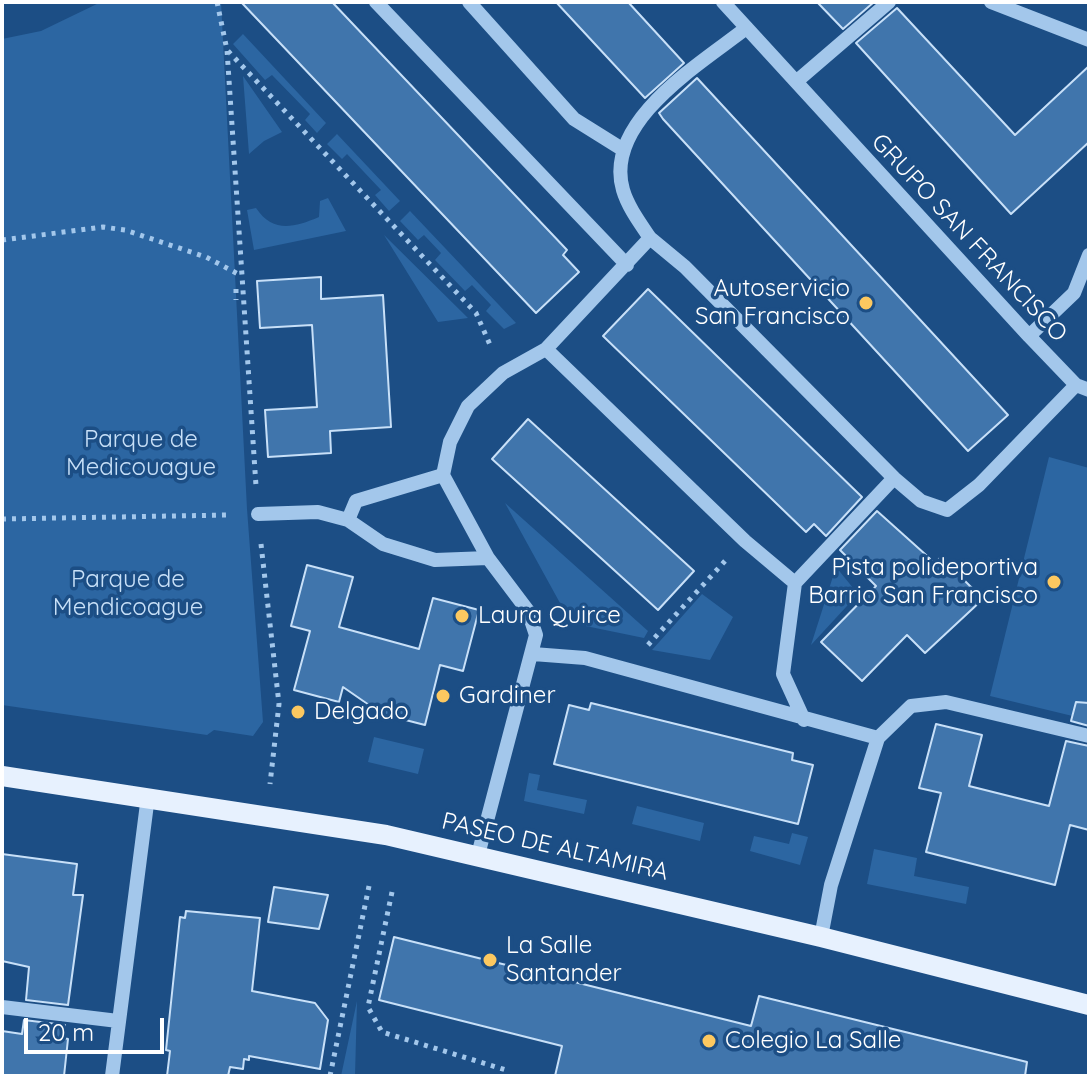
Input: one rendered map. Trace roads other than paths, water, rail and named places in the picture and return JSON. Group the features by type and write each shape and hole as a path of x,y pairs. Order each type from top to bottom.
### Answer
{"main road":[{"name":"PASEO DE ALTAMIRA","path":"2,776 266,815 478,855 1089,1005"}],"street":[{"path":"376,2 627,265"},
{"path":"469,2 574,119 622,149 647,107 745,29"},
{"name":"GRUPO SAN FRANCISCO","path":"622,149 622,188 650,238 685,267 894,478 921,501 947,510 979,485 1083,387 1029,336 723,2"},
{"path":"797,81 889,2"},
{"path":"991,2 1089,40"},
{"path":"478,855 536,635 528,611 488,558 443,475 457,423 468,406 503,373 546,349 650,238"},
{"path":"1029,336 1074,293 1089,255"},
{"path":"546,349 745,541 795,583"},
{"path":"348,520 356,501 443,475"},
{"path":"804,720 783,674 795,583 894,478"},
{"path":"258,514 318,512 348,520 383,544 435,560 488,558"},
{"path":"533,654 585,658 878,738"},
{"path":"821,937 831,885 878,738 911,706 946,702 1089,736"},
{"path":"112,1076 148,796"},
{"path":"2,1007 118,1021"}],"place":[{"name":"Autoservicio San Francisco","path":"866,303"},
{"name":"Pista polideportiva Barrio San Francisco","path":"1054,582"},
{"name":"Laura Quirce","path":"462,616"},
{"name":"Gardiner","path":"443,696"},
{"name":"Delgado","path":"298,712"},
{"name":"La Salle Santander","path":"490,960"},
{"name":"Colegio La Salle","path":"709,1041"}],"park label":[{"name":"Parque de Medicouague","path":"141,454"},
{"name":"Parque de Mendicoague","path":"128,594"}]}
